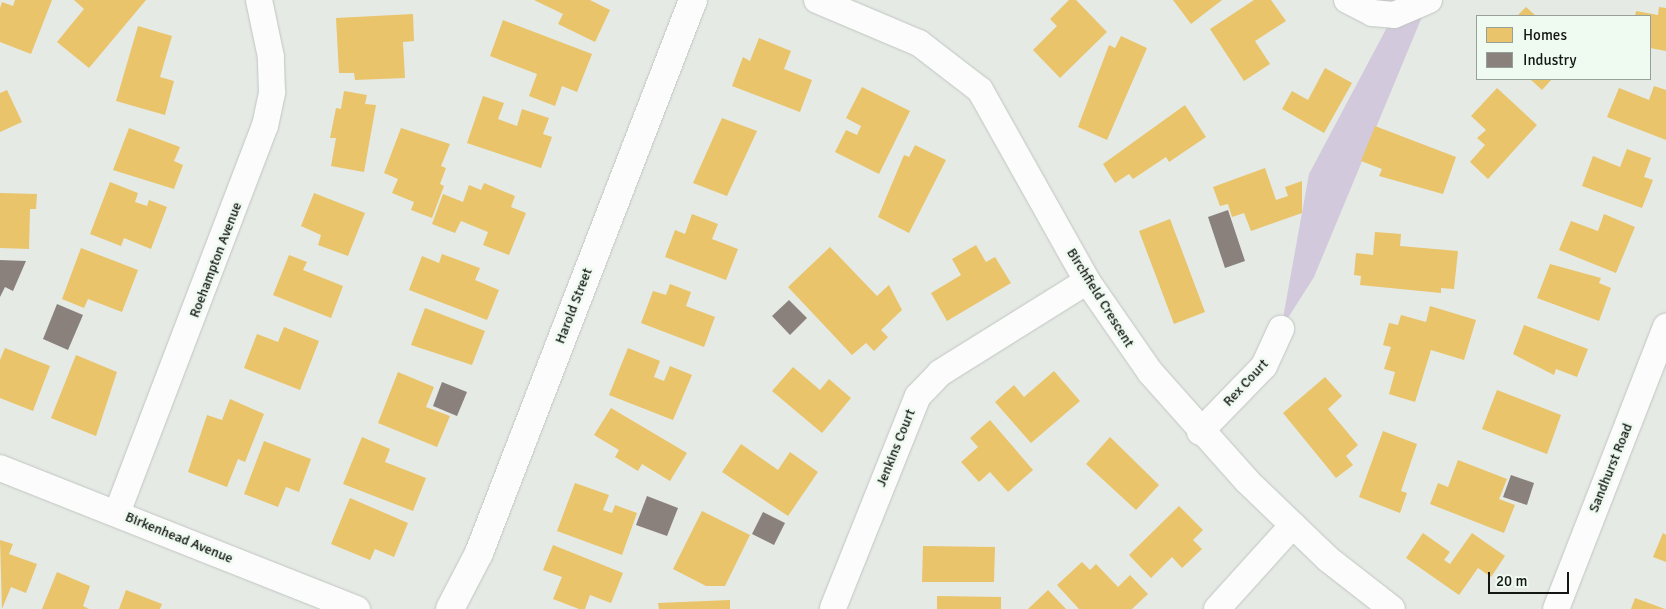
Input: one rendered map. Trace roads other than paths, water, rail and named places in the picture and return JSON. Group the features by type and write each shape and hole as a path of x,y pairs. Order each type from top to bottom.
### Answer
{"street":[{"name":"Roehampton Avenue","path":"117,513 263,134 272,92 271,57 259,0"},
{"name":"Harold Street","path":"450,609 479,553 694,0"},
{"name":"Birchfield Crescent","path":"818,0 919,43 980,90 1087,281 1138,356 1200,432 1293,525 1392,609"},
{"path":"1347,0 1372,14 1394,15 1429,0"},
{"name":"Jenkins Court","path":"833,608 918,396 940,373 1087,281"},
{"name":"Sandhurst Road","path":"1556,609 1656,387 1666,328"},
{"name":"Rex Court","path":"1200,432 1264,366 1282,329"},
{"name":"Birkenhead Avenue","path":"0,468 357,609"},
{"path":"1217,609 1293,525"}]}
